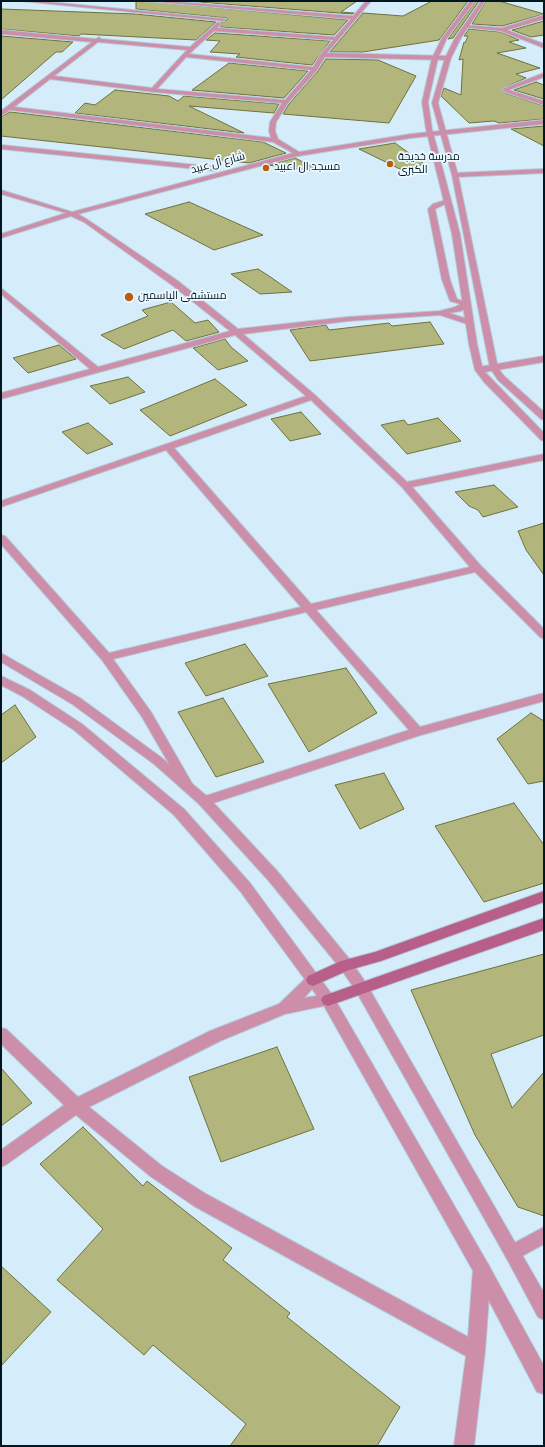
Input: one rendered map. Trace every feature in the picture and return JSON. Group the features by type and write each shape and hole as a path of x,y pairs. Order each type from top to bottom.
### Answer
{"main road":[{"path":"313,980 346,965 376,957 544,896"},
{"path":"328,1000 361,987 544,924"}],"street":[{"path":"23,1 224,19"},
{"path":"84,7 91,3 100,1"},
{"path":"149,1 354,18"},
{"path":"275,140 272,122 286,102 315,69 323,55 369,1"},
{"path":"473,1 445,38 435,58 425,102 430,131 456,234 479,370 544,438"},
{"path":"483,1 458,38 448,58 435,103 455,175 494,368 501,378 544,417"},
{"path":"153,90 191,49 237,8"},
{"path":"502,30 544,17"},
{"path":"466,27 502,30 544,46"},
{"path":"212,29 337,39"},
{"path":"1,32 99,39 191,49"},
{"path":"1,114 99,39"},
{"path":"185,55 315,69"},
{"path":"323,55 448,58"},
{"path":"48,77 153,90 286,102"},
{"path":"542,77 508,87 505,90 544,104"},
{"path":"9,108 275,140 298,154"},
{"name":"شارع آل عبيد","path":"1,236 73,211 290,149 430,131 460,130 544,122"},
{"name":"شارع آل عبيد","path":"84,216 298,154 430,131"},
{"path":"1,147 216,169"},
{"path":"455,175 544,171"},
{"path":"1,186 49,198 84,216 175,283 236,332 312,397 405,485 477,568 544,635"},
{"path":"1,192 64,210 73,211"},
{"path":"448,201 435,205 431,209 446,280 454,301 467,304"},
{"path":"1,228 64,210"},
{"path":"1,290 96,370"},
{"path":"1,396 236,332 348,319 440,313 458,309 467,304"},
{"path":"440,313 470,323"},
{"path":"479,370 544,360"},
{"path":"1,504 312,397"},
{"path":"167,446 417,732"},
{"path":"405,485 544,457"},
{"path":"1,538 106,657 148,715 187,785"},
{"path":"106,657 477,568"},
{"path":"1,657 76,701 135,743 187,785 204,801 272,876 346,965 361,987 513,1253 544,1311"},
{"path":"1,680 26,693 78,727 179,812 245,887 328,1000 482,1270 544,1385"},
{"path":"204,801 417,732 544,697"},
{"path":"284,1008 313,980"},
{"path":"1,1159 76,1106 215,1036 284,1008 328,1000"},
{"path":"1,1034 76,1106 156,1171 200,1200 476,1351"},
{"path":"513,1253 544,1236"},
{"path":"464,1446 476,1351 482,1270"}],"building":[{"path":"136,1 348,20 334,35 220,27 222,24 221,22 227,20 227,18 136,9"},
{"path":"186,1 357,1 341,12 354,13 352,14"},
{"path":"432,1 468,1 439,40 363,52 330,52 363,13 403,16"},
{"path":"476,1 479,1 453,38 448,39"},
{"path":"486,1 499,1 544,14 502,26 472,24"},
{"path":"1,9 135,14 216,22 196,40 81,34 79,36 1,29"},
{"path":"544,21 544,35 531,37 512,30"},
{"path":"469,29 501,32 519,40 509,42 526,48 497,53 540,68 516,74 526,78 501,89 505,93 544,106 544,119 499,123 494,121 469,123 441,96 444,88 461,95 463,59 459,60 464,42 465,43 468,36 464,36"},
{"path":"215,33 330,41 312,65 236,57 240,54 210,52 220,41 206,40"},
{"path":"1,36 73,42 62,52 56,52 1,100"},
{"path":"326,59 378,60 416,76 389,123 283,114 289,104 318,71"},
{"path":"229,63 308,71 284,98 192,90"},
{"path":"536,82 544,85 544,99 514,90"},
{"path":"115,90 169,96 178,101 184,96 279,104 274,113 189,106 244,133 75,113 85,103 95,105"},
{"path":"10,112 263,142 286,153 249,163 1,136 1,117"},
{"path":"544,126 544,146 511,129"},
{"path":"395,143 424,164 402,170 359,149"},
{"path":"295,158 315,168 314,171 268,165"},
{"path":"189,202 263,235 214,250 145,214"},
{"path":"258,269 292,292 260,294 231,274"},
{"path":"171,302 195,323 208,320 219,332 186,341 173,330 124,349 101,335 148,316 142,310"},
{"path":"430,322 444,344 310,361 290,330 326,325 329,330 389,323 392,326"},
{"path":"225,339 231,347 248,361 218,370 193,348"},
{"path":"59,345 76,359 28,373 13,358"},
{"path":"128,377 145,392 110,404 90,386"},
{"path":"215,379 247,405 170,436 140,410"},
{"path":"301,412 321,434 290,441 271,419"},
{"path":"438,418 461,441 407,454 381,425 404,420 408,425"},
{"path":"88,423 113,444 87,454 62,432"},
{"path":"494,485 518,507 483,517 478,510 469,506 455,492"},
{"path":"544,523 544,575 526,550 518,531"},
{"path":"245,644 268,676 206,696 185,663"},
{"path":"346,668 377,713 309,752 268,684"},
{"path":"223,698 264,762 216,777 178,712"},
{"path":"15,705 36,737 1,763 1,715"},
{"path":"531,713 544,721 544,781 528,784 497,739"},
{"path":"384,773 404,809 360,829 335,785"},
{"path":"514,803 544,845 544,883 484,902 435,826"},
{"path":"544,954 544,1035 491,1054 512,1108 544,1072 544,1216 518,1207 475,1135 411,990"},
{"path":"277,1047 314,1129 221,1162 189,1077"},
{"path":"1,1068 32,1103 1,1126"},
{"path":"83,1127 143,1186 147,1181 232,1248 223,1260 290,1313 287,1317 400,1407 377,1446 230,1446 246,1424 153,1345 144,1355 57,1280 103,1229 40,1164"},
{"path":"1,1266 51,1312 1,1366"}],"place":[{"name":"مدرسة خديجة الكبرى","path":"390,164"},
{"name":"مسجد ال اعبيد","path":"266,168"},
{"name":"مستشفى الياسمين","path":"129,297"}]}
